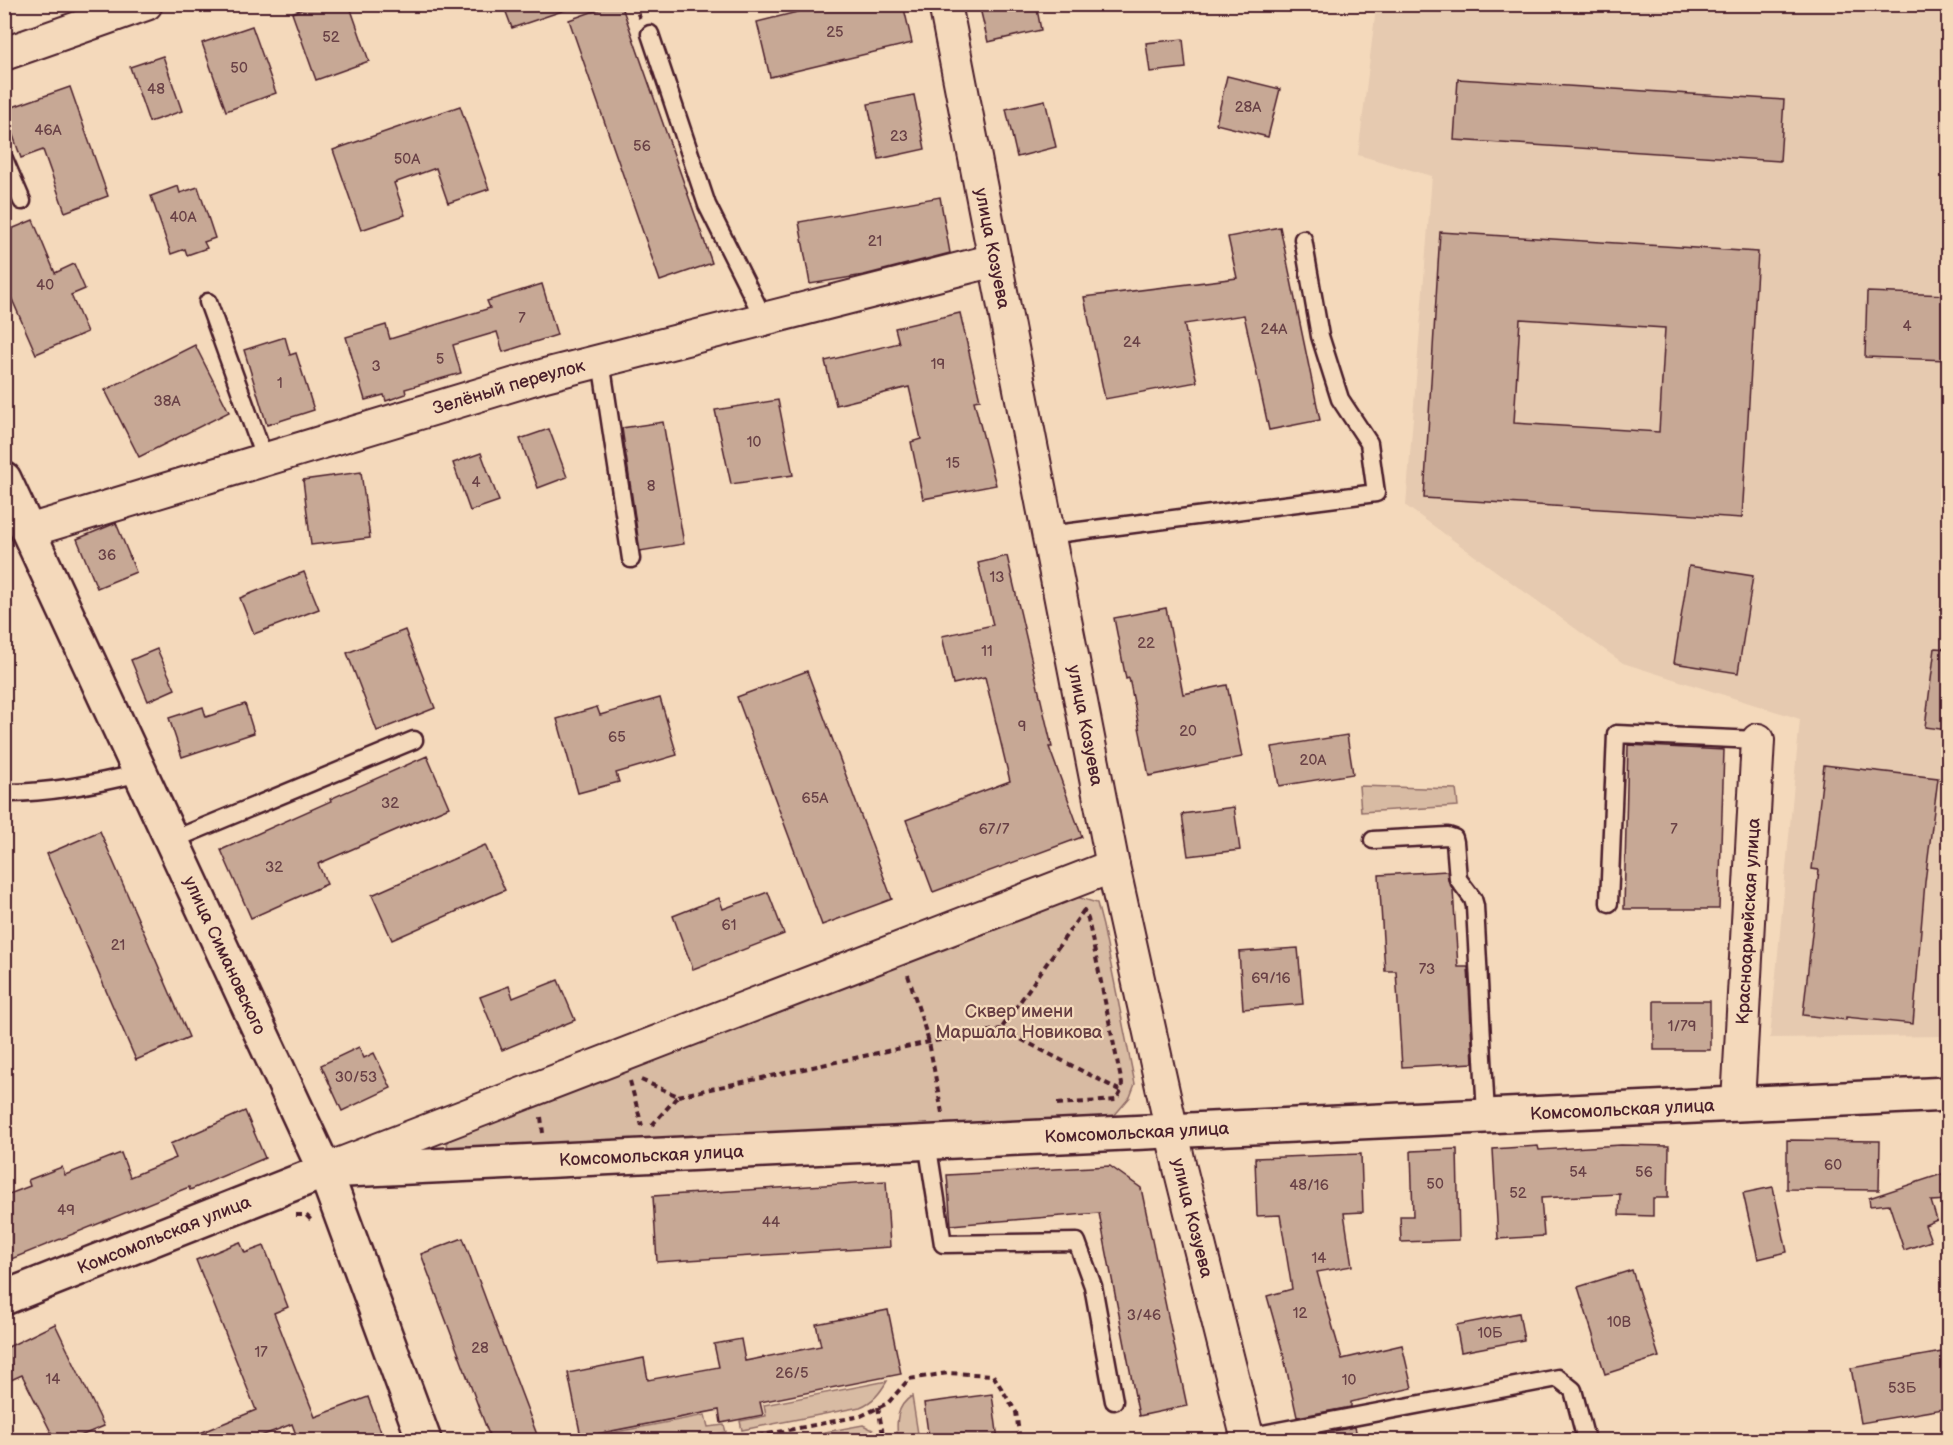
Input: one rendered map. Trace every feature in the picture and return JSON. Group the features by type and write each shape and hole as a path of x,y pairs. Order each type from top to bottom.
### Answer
{"street":[{"path":"4,54 146,4"},
{"name":"улица Козуева","path":"945,4 1113,866 1172,1130 1248,1439"},
{"name":"Зелёный переулок","path":"28,531 534,378 995,260"},
{"name":"улица Симановского","path":"4,479 324,1171 424,1440"},
{"name":"Красноармейская улица","path":"1738,1103 1758,740"},
{"name":"Комсомольская улица","path":"4,1298 531,1090 902,966 1113,866"},
{"name":"Комсомольская улица","path":"324,1171 546,1160 941,1127 1172,1130 1948,1094"}],"lane":[{"path":"650,34 707,205 764,319"},
{"path":"4,159 22,201"},
{"path":"1048,535 1376,493 1370,443 1340,399 1320,336 1303,239"},
{"path":"208,302 265,460"},
{"path":"601,360 631,559"},
{"path":"1609,903 1616,734 1758,740"},
{"path":"170,841 414,740"},
{"path":"4,793 35,793 104,782 140,773"},
{"path":"1373,840 1454,837 1458,879 1473,899 1474,906 1486,1115"},
{"path":"941,1127 943,1244 1077,1242 1093,1286 1114,1401"},
{"path":"1248,1439 1558,1378 1573,1390 1586,1440"}],"path":[{"path":"1073,914 1084,910"},
{"path":"1001,1029 1084,910"},
{"path":"1046,1105 1116,1100 1121,1091 1122,1084 1088,919 1084,910"},
{"path":"902,966 929,1042 941,1127"},
{"path":"644,1134 629,1075 678,1096 929,1042 1001,1029 1121,1091"},
{"path":"531,1090 542,1120 546,1160"},
{"path":"651,1127 678,1096"},
{"path":"737,1440 861,1416 888,1402 909,1379 948,1373 993,1375 1016,1412 1020,1440"},
{"path":"879,1407 884,1440"}],"shaded area":[{"path":"1407,4 1948,5 1948,1036 1770,1038 1800,719 1623,663 1406,506 1432,176 1358,155 1376,8"}],"green space":[{"path":"1359,786 1456,789 1458,806 1361,812"},
{"name":"Сквер имени Маршала Новикова","path":"1061,897 1077,897 1097,903 1103,926 1135,1084 1130,1097 1113,1117 450,1157 445,1133"},
{"path":"887,1381 876,1397 860,1407 742,1430 740,1421 766,1416 764,1405"},
{"path":"912,1396 919,1440 898,1440 898,1415 903,1405"},
{"path":"705,1415 708,1427 724,1425 726,1432 684,1440 575,1440"},
{"path":"863,1425 873,1430 877,1440 782,1440"}],"building":[{"path":"315,4 349,4 369,61 316,80 292,13"},
{"path":"503,4 570,4 571,8 512,28"},
{"path":"614,4 621,4 712,263 660,281 569,20"},
{"path":"829,4 903,4 912,43 770,77 757,22"},
{"path":"979,4 1036,4 1041,30 988,42"},
{"path":"252,26 276,93 226,111 202,43"},
{"path":"1183,39 1186,68 1150,72 1146,43"},
{"path":"163,56 182,111 149,122 130,67"},
{"path":"1227,76 1280,89 1268,137 1216,124"},
{"path":"1458,79 1784,100 1780,161 1454,140"},
{"path":"70,87 108,196 65,212 43,150 21,158 4,110"},
{"path":"914,95 925,149 879,159 868,104"},
{"path":"1045,100 1056,147 1017,157 1006,109"},
{"path":"460,106 489,189 448,203 436,168 394,183 405,215 361,230 333,150"},
{"path":"178,186 180,193 198,187 215,238 204,242 207,248 187,255 185,249 171,254 151,196"},
{"path":"940,197 950,253 864,275 810,284 799,222"},
{"path":"33,220 55,273 74,264 85,289 71,295 87,332 36,354 4,281 4,232"},
{"path":"1280,227 1320,420 1269,430 1244,315 1184,324 1197,382 1105,399 1084,297 1237,278 1228,237"},
{"path":"1440,232 1758,252 1742,518 1424,498","holes":["1520,319 1665,328 1659,432 1514,423"]},
{"path":"542,284 557,335 503,352 497,332 453,345 461,373 405,389 406,394 386,401 384,395 365,400 346,337 386,325 390,339 490,308 487,301"},
{"path":"1867,292 1948,295 1948,360 1865,357"},
{"path":"960,313 980,400 974,401 996,485 923,499 911,442 921,439 909,387 836,405 825,361 899,343 895,328"},
{"path":"285,337 290,355 296,353 314,410 267,425 244,350"},
{"path":"195,345 229,412 139,457 105,390"},
{"path":"778,400 793,475 731,484 715,410"},
{"path":"663,422 684,544 640,551 622,428"},
{"path":"549,429 567,477 538,488 520,439"},
{"path":"481,453 499,501 470,511 453,463"},
{"path":"361,472 370,538 311,545 303,480"},
{"path":"116,523 136,572 97,588 77,539"},
{"path":"1007,556 1052,747 1049,747 1082,837 933,892 906,820 1010,781 985,677 953,684 942,636 993,625 978,563"},
{"path":"1689,566 1753,576 1738,673 1674,663"},
{"path":"304,572 319,609 254,634 240,598"},
{"path":"1166,608 1183,694 1227,685 1242,757 1149,776 1114,618"},
{"path":"405,630 435,708 377,731 347,653"},
{"path":"1935,648 1948,649 1948,730 1925,727"},
{"path":"157,649 175,689 148,701 131,660"},
{"path":"807,671 892,899 822,925 737,697"},
{"path":"660,698 677,755 616,773 619,782 578,793 557,719 597,707 600,715"},
{"path":"245,704 254,733 182,757 169,718 203,707 206,717"},
{"path":"1347,735 1353,774 1279,786 1272,747"},
{"path":"1628,745 1724,750 1719,909 1624,909"},
{"path":"427,756 449,807 318,864 327,884 251,918 221,850"},
{"path":"1824,765 1938,778 1925,882 1913,1024 1803,1015 1819,870 1812,869"},
{"path":"1234,807 1240,850 1188,856 1182,814"},
{"path":"100,831 189,1037 136,1060 47,854"},
{"path":"485,845 505,890 392,940 372,895"},
{"path":"1447,871 1453,890 1458,967 1468,967 1473,1063 1402,1067 1396,971 1385,971 1379,875"},
{"path":"768,892 784,934 693,969 673,916 719,898 723,909"},
{"path":"1298,948 1303,1004 1243,1009 1239,952"},
{"path":"558,980 575,1020 502,1050 480,997 509,986 513,998"},
{"path":"1654,1001 1710,1001 1710,1050 1654,1050"},
{"path":"359,1047 364,1058 374,1053 391,1088 342,1111 321,1065"},
{"path":"245,1111 265,1158 190,1190 189,1187 4,1262 4,1196 30,1186 28,1180 62,1167 65,1175 121,1153 130,1177 176,1158 170,1144"},
{"path":"1787,1140 1880,1141 1879,1190 1787,1189"},
{"path":"1621,1145 1669,1146 1668,1198 1653,1198 1653,1216 1619,1215 1620,1194 1541,1198 1544,1236 1498,1239 1493,1149 1538,1146 1539,1150"},
{"path":"1457,1149 1459,1240 1401,1242 1400,1216 1413,1216 1411,1151"},
{"path":"1361,1154 1363,1212 1344,1213 1352,1266 1317,1272 1342,1359 1402,1345 1412,1388 1351,1402 1351,1407 1297,1417 1283,1353 1267,1296 1292,1289 1280,1215 1257,1216 1255,1158"},
{"path":"1110,1166 1141,1188 1187,1406 1139,1416 1099,1213 951,1225 947,1175"},
{"path":"1948,1172 1948,1200 1931,1201 1937,1220 1925,1225 1931,1241 1904,1250 1889,1204 1870,1206 1869,1198"},
{"path":"886,1181 890,1247 657,1262 653,1196"},
{"path":"1773,1187 1787,1252 1758,1259 1743,1193"},
{"path":"463,1238 539,1440 491,1440 421,1254"},
{"path":"240,1242 245,1253 264,1246 288,1307 274,1313 315,1417 368,1397 384,1440 298,1440 292,1424 251,1440 183,1440 256,1410 196,1260"},
{"path":"1632,1270 1659,1357 1605,1374 1578,1287"},
{"path":"888,1310 901,1374 760,1402 763,1415 721,1423 719,1410 581,1437 568,1373 644,1358 648,1380 719,1367 714,1344 741,1339 745,1361 821,1346 816,1324"},
{"path":"1519,1313 1524,1340 1461,1352 1456,1325"},
{"path":"55,1324 104,1426 71,1440 55,1440 22,1375 4,1383 4,1349"},
{"path":"1948,1351 1948,1408 1861,1423 1851,1368"},
{"path":"992,1394 998,1440 929,1440 924,1403"},
{"path":"1355,1427 1358,1440 1302,1440 1302,1437"}]}
